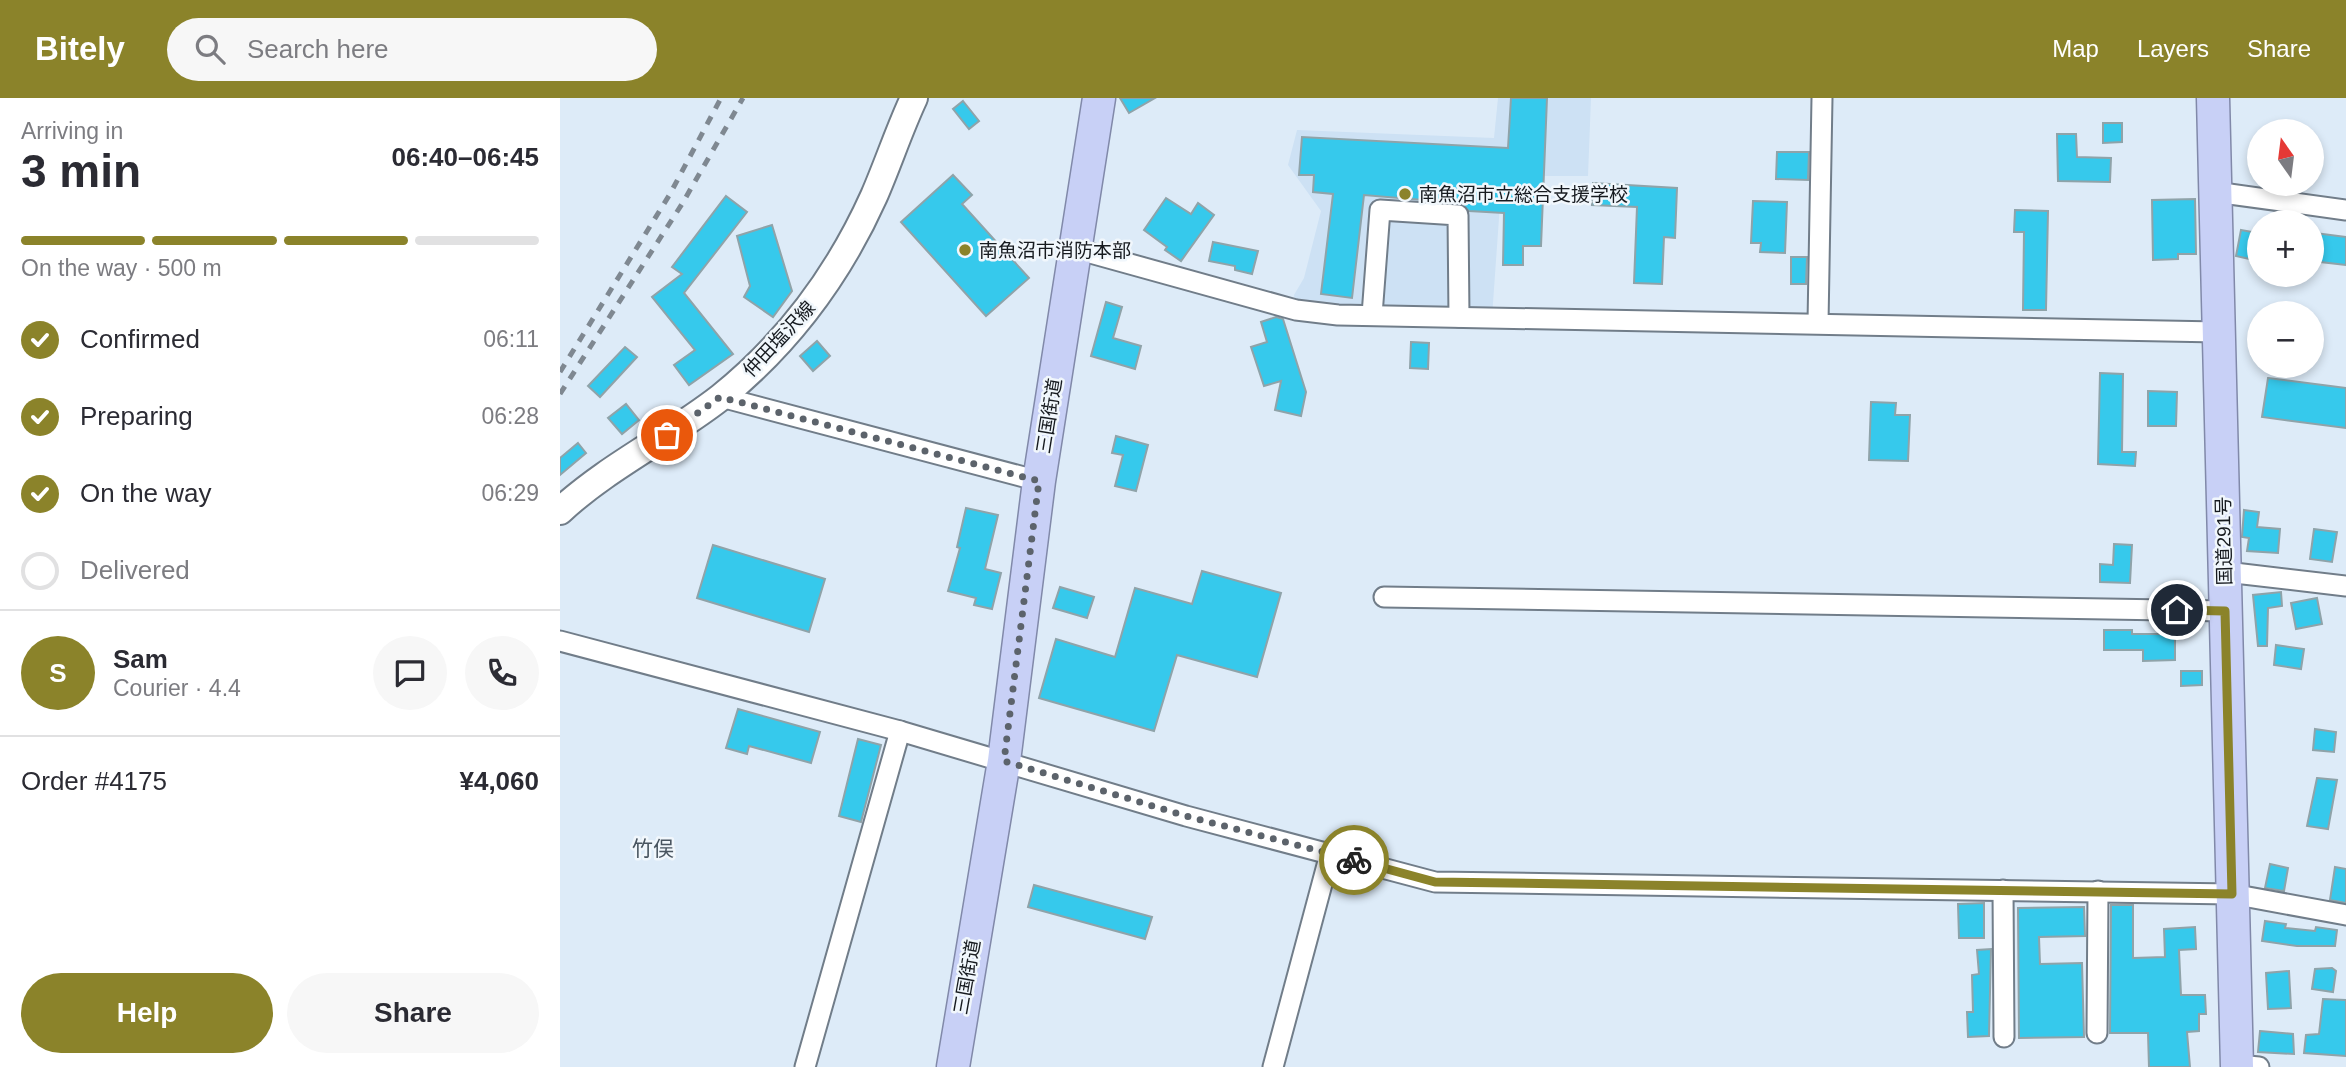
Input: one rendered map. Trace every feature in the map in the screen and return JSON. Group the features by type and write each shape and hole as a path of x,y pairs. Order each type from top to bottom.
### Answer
{"highway":[{"name":"三国街道","path":"953,1067 1004,761 1039,481 1099,98"},
{"name":"国道291号","path":"2213,98 2232,894 2245,1066"}],"main road":[{"name":"仲田塩沢線","path":"560,511 720,397 767,356 807,313 834,274 874,195 914,98"}],"street":[{"path":"1818,323 1822,98"},
{"path":"2215,192 2346,210"},
{"path":"1372,315 1380,210 1458,215 1459,317"},
{"path":"1076,249 1296,310 1372,315 2218,332"},
{"path":"720,397 1039,481"},
{"path":"2225,572 2346,586"},
{"path":"1384,597 2225,611"},
{"path":"560,641 900,731 1186,816 1435,882 2232,894 2346,915"},
{"path":"805,1067 900,731"},
{"path":"1273,1067 1330,854"},
{"path":"2003,890 2004,1037"},
{"path":"2097,1033 2098,891"}],"shaded area":[{"name":"南魚沼市立総合支援学校","path":"1498,98 1591,98 1588,176 1502,176 1492,317 1296,310 1294,295 1304,278 1321,211 1288,165 1297,130 1494,138"}],"building":[{"path":"1120,98 1155,98 1129,113"},
{"path":"1511,98 1547,98 1541,246 1523,246 1523,265 1503,265 1504,213 1469,211 1459,203 1364,195 1352,298 1321,294 1333,194 1313,192 1314,175 1299,175 1302,137 1508,148"},
{"path":"963,101 979,121 969,129 953,109"},
{"path":"2103,123 2122,123 2122,142 2103,143"},
{"path":"2057,134 2076,134 2077,157 2111,158 2110,182 2058,181"},
{"path":"1777,152 1809,152 1808,180 1776,179"},
{"name":"南魚沼市消防本部","path":"953,175 972,195 962,204 1029,278 986,316 901,222"},
{"path":"1593,183 1677,188 1675,238 1664,237 1662,284 1634,283 1637,207 1592,205"},
{"path":"726,196 747,212 684,293 733,354 689,385 674,365 695,350 652,297 682,274 672,267"},
{"path":"1166,198 1191,214 1198,203 1214,215 1181,261 1144,230"},
{"path":"2195,199 2196,254 2178,254 2178,259 2153,260 2152,200"},
{"path":"1753,201 1787,202 1785,253 1760,252 1761,243 1751,243"},
{"path":"2015,210 2048,211 2046,310 2023,310 2024,232 2014,232"},
{"path":"772,225 792,291 773,317 744,297 750,286 737,236"},
{"path":"2241,230 2247,231 2247,258 2236,256"},
{"path":"2324,234 2346,237 2346,265 2324,262"},
{"path":"1213,242 1258,251 1252,274 1235,270 1235,266 1209,261"},
{"path":"1791,257 1807,257 1806,284 1791,284"},
{"path":"1106,302 1122,307 1113,338 1141,346 1135,369 1091,356"},
{"path":"1276,317 1283,319 1306,392 1301,416 1275,410 1281,381 1264,386 1251,347 1267,342 1261,322"},
{"path":"817,341 830,356 813,371 800,356"},
{"path":"1411,342 1429,343 1428,369 1410,368"},
{"path":"625,347 637,357 600,397 588,386"},
{"path":"2100,373 2123,374 2122,452 2136,452 2135,466 2098,464"},
{"path":"2268,378 2346,388 2346,428 2262,417"},
{"path":"2148,391 2177,392 2176,426 2148,426"},
{"path":"1871,402 1896,403 1895,415 1910,415 1908,461 1869,460"},
{"path":"626,404 639,420 622,434 608,418"},
{"path":"1116,436 1148,445 1136,491 1115,486 1123,455 1112,453"},
{"path":"578,443 586,453 560,475 560,458"},
{"path":"966,508 998,515 985,569 1001,573 992,609 974,605 976,598 948,591 960,548 957,547"},
{"path":"2244,510 2259,512 2257,527 2280,529 2278,553 2247,551 2249,538 2242,537"},
{"path":"2314,529 2337,532 2332,562 2310,559"},
{"path":"2114,544 2132,545 2130,583 2100,582 2100,564 2113,565"},
{"path":"713,545 825,579 809,632 697,598"},
{"path":"1202,571 1281,593 1257,677 1177,655 1154,731 1039,698 1056,639 1115,657 1135,588 1192,604"},
{"path":"1060,587 1094,597 1087,618 1053,608"},
{"path":"2281,592 2282,606 2268,608 2267,646 2258,646 2253,595"},
{"path":"2317,598 2322,624 2296,629 2291,603"},
{"path":"2104,630 2132,630 2132,634 2175,634 2175,660 2143,661 2143,650 2104,650"},
{"path":"2276,645 2304,649 2301,669 2274,665"},
{"path":"2181,671 2202,671 2202,685 2181,686"},
{"path":"738,709 820,732 811,763 749,746 747,754 726,748"},
{"path":"2315,729 2336,732 2334,752 2313,750"},
{"path":"858,739 881,745 861,822 839,816"},
{"path":"2317,778 2337,780 2328,829 2307,826"},
{"path":"2270,864 2288,868 2284,891 2265,888"},
{"path":"2335,867 2346,869 2346,903 2330,900"},
{"path":"1034,885 1152,917 1145,939 1028,907"},
{"path":"1984,903 1984,938 1959,938 1958,904"},
{"path":"2111,905 2133,905 2133,958 2165,957 2164,929 2195,927 2196,949 2179,950 2181,995 2205,995 2206,1014 2199,1014 2199,1031 2187,1032 2190,1067 2149,1067 2148,1033 2110,1033"},
{"path":"2084,907 2085,936 2039,937 2040,964 2082,963 2084,1037 2019,1038 2018,908"},
{"path":"2265,921 2286,924 2285,928 2315,931 2316,927 2337,930 2335,946 2297,946 2262,941"},
{"path":"1991,949 1989,1036 1968,1037 1967,1012 1973,1012 1972,975 1979,974 1977,950"},
{"path":"2332,968 2336,971 2333,992 2312,989 2315,969"},
{"path":"2289,971 2291,1008 2268,1009 2266,973"},
{"path":"2323,999 2346,1000 2346,1056 2304,1053 2306,1035 2319,1034"},
{"path":"2260,1031 2293,1034 2294,1054 2258,1052"}],"railway":[{"path":"560,372 670,194 721,98"},
{"path":"560,394 682,204 743,98"}],"way so far":[{"path":"667,435 720,397 1039,481 1004,761 1186,816 1354,860"}],"place":[{"name":"南魚沼市立総合支援学校","path":"1405,194"},
{"name":"南魚沼市消防本部","path":"965,250"}],"district":[{"name":"竹俣","path":"653,848"}],"route":[{"path":"1354,860 1435,882 2232,894 2225,611 2177,610"}]}
